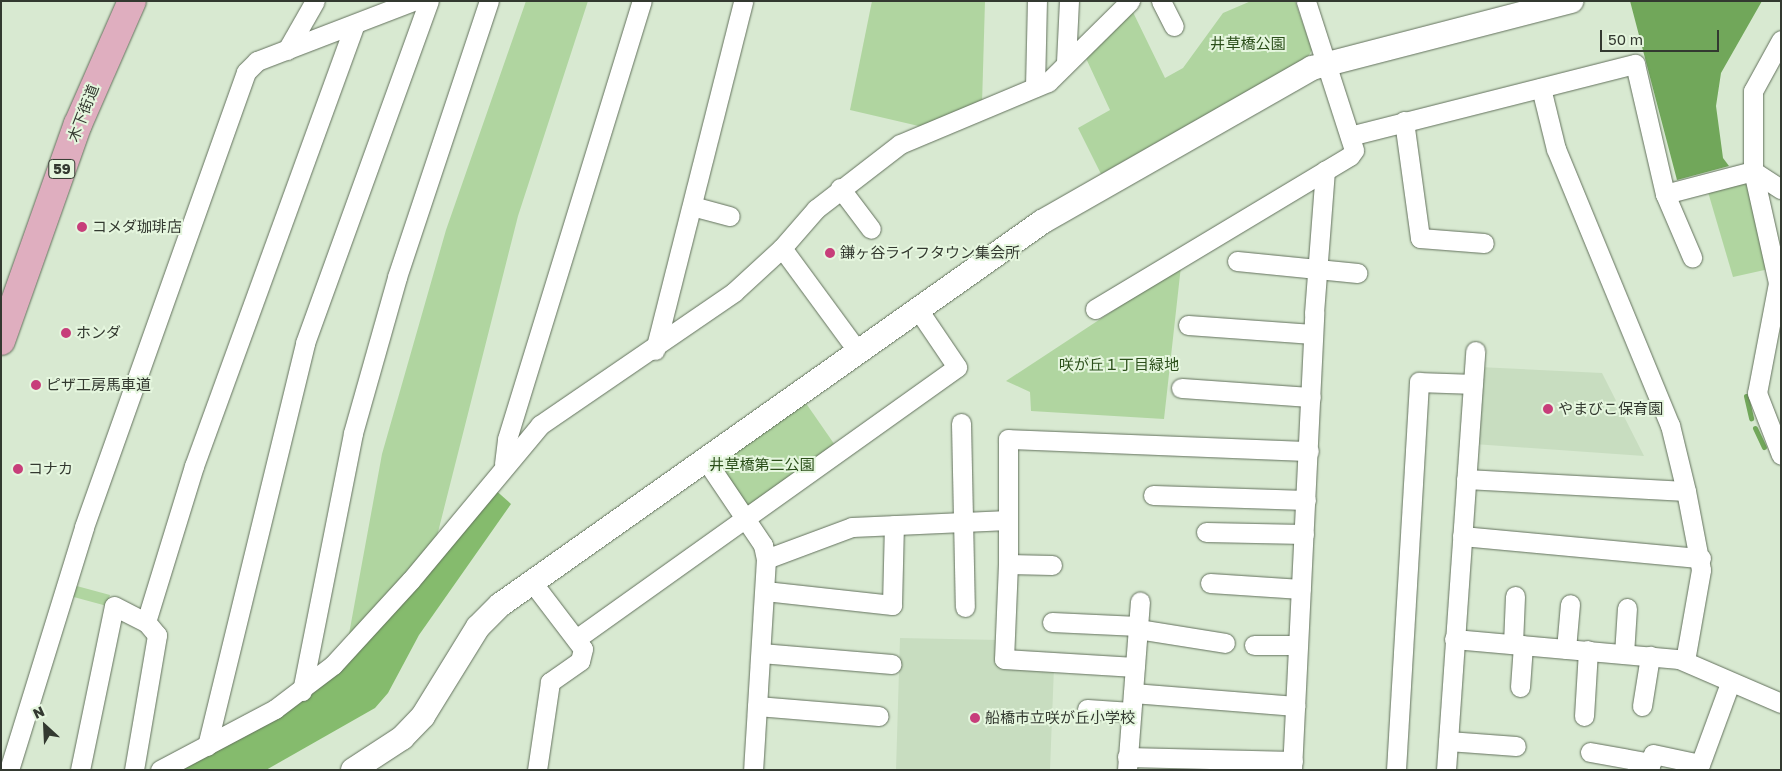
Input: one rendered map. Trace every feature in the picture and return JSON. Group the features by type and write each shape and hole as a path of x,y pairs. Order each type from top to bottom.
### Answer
{"main road":[{"name":"木下街道","path":"1,341 78,124 132,1"}],"street":[{"path":"287,50 315,1"},
{"path":"9,770 84,527 246,72 257,61 354,27 413,1"},
{"path":"206,746 305,342 429,1"},
{"path":"302,691 355,424 397,277 489,1"},
{"path":"504,464 507,440 642,1"},
{"path":"655,350 743,1"},
{"path":"1035,87 1036,1"},
{"path":"1066,62 1069,1"},
{"path":"1105,1 1108,22"},
{"path":"160,770 302,691 333,665 411,580 504,464 540,425 655,350 734,292 782,248 840,188 900,144 1048,82 1066,62 1130,1"},
{"path":"1161,1 1174,26"},
{"path":"1095,309 1350,156 1354,150 1306,1"},
{"path":"353,770 416,724 478,627 532,582 916,308 1042,222 1250,101 1326,64 1506,9 1572,1"},
{"path":"146,622 194,466 354,27"},
{"path":"1781,40 1753,91 1747,173 1778,283 1757,393 1781,454"},
{"path":"1350,136 1635,64 1665,194 1692,257"},
{"path":"1541,88 1556,149 1670,424 1701,558 1685,661"},
{"path":"1404,121 1420,238 1484,243"},
{"path":"1140,602 1127,763 1292,765 1309,451 1313,334 1320,269 1325,170"},
{"path":"1665,194 1747,173 1781,189"},
{"path":"840,188 871,229"},
{"path":"692,206 730,216"},
{"path":"782,248 857,350"},
{"path":"1237,261 1357,273"},
{"path":"576,639 957,367 916,308"},
{"path":"1188,325 1313,334"},
{"path":"1446,770 1475,352"},
{"path":"1396,770 1419,382 1473,384"},
{"path":"1181,388 1311,397"},
{"path":"961,422 965,607"},
{"path":"1135,667 1004,659 1008,564 1008,439 1309,451"},
{"path":"705,459 746,519 766,559 753,770"},
{"path":"1466,479 1686,491"},
{"path":"1153,495 1306,500"},
{"path":"766,559 852,527 1008,520"},
{"path":"765,591 892,604 894,525"},
{"path":"1206,532 1304,534"},
{"path":"1462,536 1701,558"},
{"path":"1008,564 1052,565"},
{"path":"532,582 583,649 580,662 550,682 537,770"},
{"path":"1210,583 1301,589"},
{"path":"1515,596 1520,687"},
{"path":"1566,649 1570,604"},
{"path":"80,770 114,606 146,622 157,635 134,770"},
{"path":"1624,654 1628,608"},
{"path":"1052,622 1138,628 1225,643"},
{"path":"1454,638 1650,656 1685,661 1730,683 1781,703"},
{"path":"1254,645 1298,645"},
{"path":"1584,716 1588,650"},
{"path":"761,653 892,664"},
{"path":"1642,706 1650,656"},
{"path":"1590,752 1650,766 1653,754 1699,767 1730,683"},
{"path":"1133,693 1295,706"},
{"path":"757,706 879,716"},
{"path":"1087,709 1131,712"},
{"path":"1448,741 1516,746"}],"shaded area":[{"path":"1630,1 1762,1 1721,73 1716,106 1723,158 1729,166 1677,180"},
{"name":"やまびこ保育園","path":"1479,367 1602,373 1644,456 1474,444"},
{"path":"492,487 511,504 419,635 388,693 375,708 266,770 171,770 281,711"},
{"name":"船橋市立咲が丘小学校","path":"900,638 1000,640 1000,664 1054,667 1050,770 896,770"}],"green space":[{"path":"526,1 588,1 518,216 435,544 347,645 382,454 446,230"},
{"path":"872,1 985,1 982,104 923,127 850,110"},
{"name":"井草橋公園","path":"1251,1 1295,1 1312,50 1308,57 1101,174 1078,128 1110,110 1084,54 1130,6 1165,78 1183,68 1223,13"},
{"path":"1747,181 1769,269 1733,277 1708,192"},
{"name":"咲が丘１丁目緑地","path":"1181,266 1164,419 1031,411 1030,392 1006,381"},
{"name":"井草橋第二公園","path":"803,399 837,448 746,507 716,466"},
{"path":"73,585 110,595 107,606 70,596"}],"waterway":[{"path":"1746,396 1751,418"},
{"path":"1755,428 1764,447"}],"place":[{"name":"コメダ珈琲店","path":"82,227"},
{"name":"鎌ヶ谷ライフタウン集会所","path":"830,253"},
{"name":"ホンダ","path":"66,333"},
{"name":"ピザ工房馬車道","path":"36,385"},
{"name":"やまびこ保育園","path":"1548,409"},
{"name":"コナカ","path":"18,469"},
{"name":"船橋市立咲が丘小学校","path":"975,718"}]}
